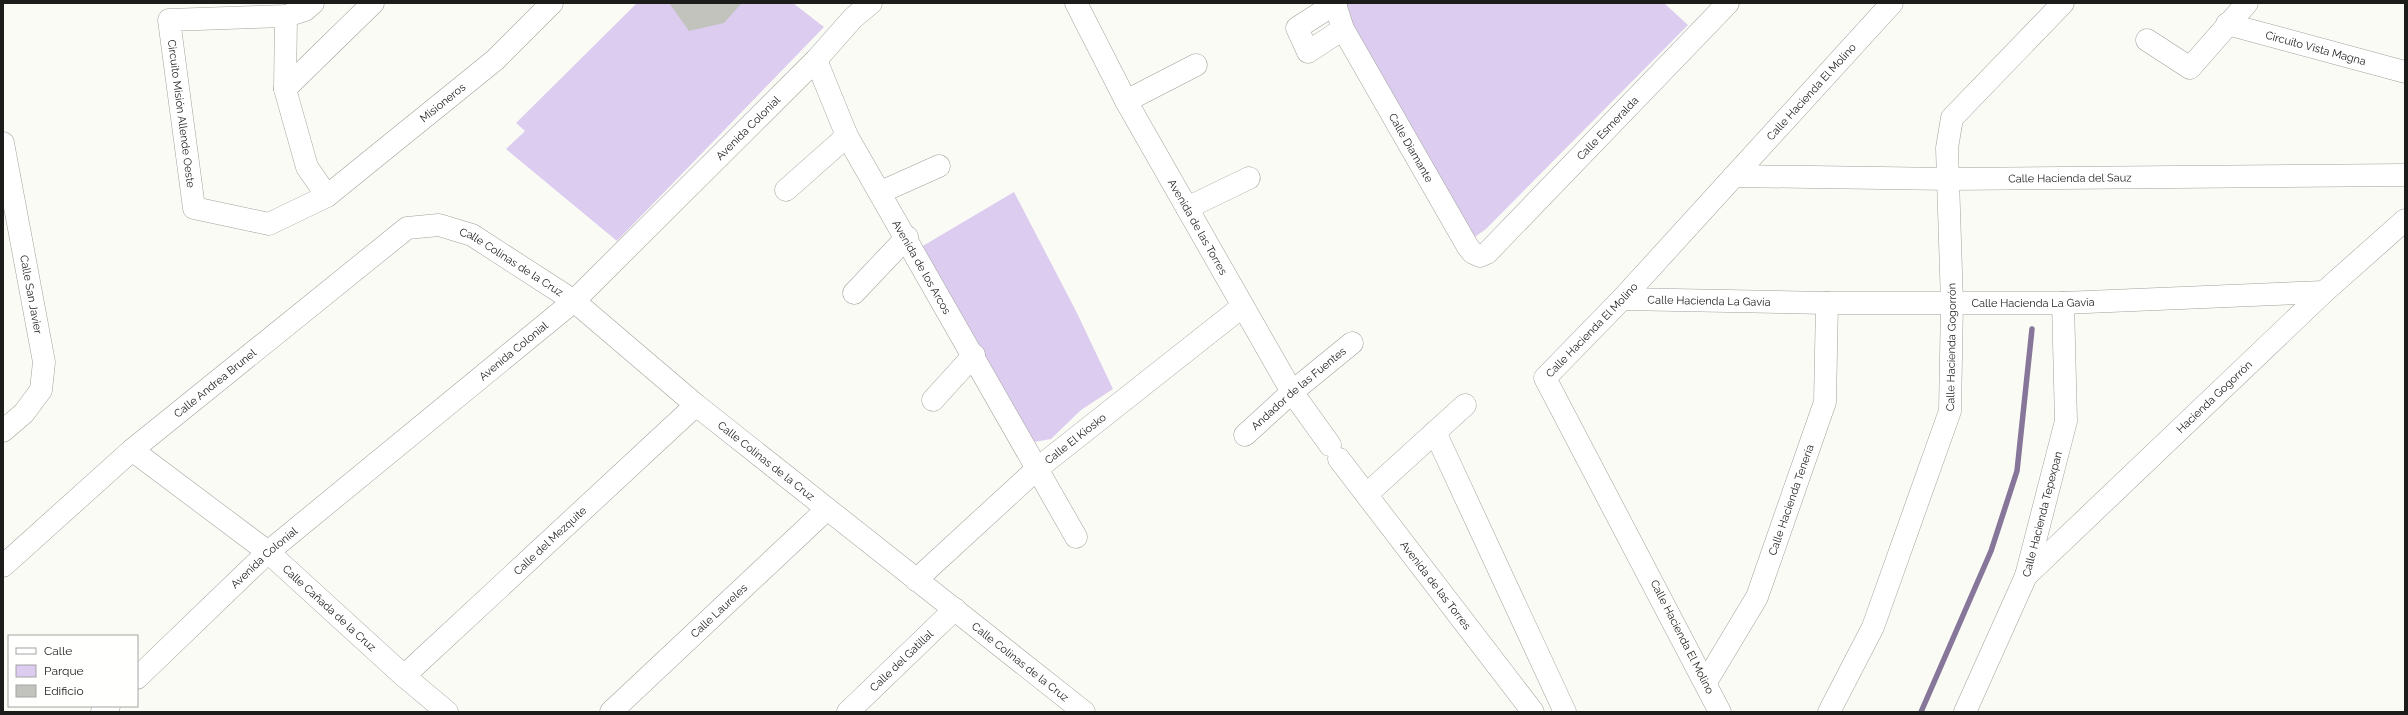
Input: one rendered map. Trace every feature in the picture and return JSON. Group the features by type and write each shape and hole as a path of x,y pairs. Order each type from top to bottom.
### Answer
{"street":[{"path":"313,3 305,10 286,16 285,89 307,166 327,196"},
{"path":"285,89 373,3"},
{"name":"Misioneros","path":"194,208 269,224 327,196 495,60 552,3"},
{"name":"Avenida Colonial","path":"138,677 268,552 574,301 816,60 852,18 870,3"},
{"name":"Avenida de las Torres","path":"1076,3 1126,101 1292,392 1334,452 1534,712"},
{"name":"Calle Esmeralda","path":"1487,253 1728,3"},
{"name":"Calle Hacienda El Molino","path":"1720,712 1706,682 1545,378 1622,299 1892,3"},
{"name":"Calle Hacienda Gogorrón","path":"1829,712 1873,627 1950,411 1952,303 1949,179 1946,148 1952,118 2063,3"},
{"path":"2147,40 2190,68 2247,3"},
{"name":"Calle Diamante","path":"1343,29 1308,52 1297,28 1336,4 1343,29 1468,248 1473,253 1480,256 1487,253"},
{"name":"Circuito Misión Allende Oeste","path":"194,208 169,20 286,16"},
{"name":"Circuito Vista Magna","path":"2227,24 2405,72"},
{"name":"Avenida de los Arcos","path":"816,60 847,136 907,237 1076,538"},
{"path":"1126,101 1196,65"},
{"path":"786,190 847,136"},
{"name":"Calle San Javier","path":"3,145 44,362 41,390 24,413 3,431"},
{"path":"881,192 939,166"},
{"name":"Calle Hacienda del Sauz","path":"1734,176 1949,179 2405,175"},
{"path":"1187,208 1249,178"},
{"name":"Hacienda Gogorrón","path":"2026,576 2324,292 2405,220"},
{"name":"Calle Colinas de la Cruz","path":"439,225 472,235 574,301 696,405 826,510 954,609 1083,712"},
{"name":"Calle Andrea Brunel","path":"3,566 132,450 407,228 439,225"},
{"path":"854,293 907,237"},
{"name":"Calle Hacienda La Gavia","path":"1622,299 1827,304 2063,303 2324,292"},
{"name":"Calle Hacienda Tepexpan","path":"1965,712 2026,576 2066,421 2063,303"},
{"name":"Calle Hacienda Tenería","path":"1706,682 1758,597 1825,402 1827,304"},
{"name":"Calle El Kiosko","path":"916,580 1038,468 1243,306"},
{"name":"Andador de las Fuentes","path":"1244,435 1292,392 1352,343"},
{"path":"933,400 974,355"},
{"name":"Calle del Mezquite","path":"404,676 696,405"},
{"path":"1367,494 1465,405"},
{"path":"1435,432 1566,712"},
{"name":"Calle Cañada de la Cruz","path":"132,450 268,552 404,676 447,712"},
{"name":"Calle Laureles","path":"611,712 826,510"},
{"name":"Calle del Gatillal","path":"848,712 954,609"}],"green space":[{"path":"637,3 793,3 824,27 617,241 506,149 525,131 516,123"},
{"path":"1348,3 1664,3 1688,25 1486,229 1472,239 1357,37 1345,6"},
{"path":"1014,192 1076,311 1113,389 1081,410 1051,439 1034,442 921,247"}],"building":[{"path":"669,3 742,3 724,23 689,31"}],"waterway":[{"path":"1921,712 1991,551 2017,471 2032,329"}]}
